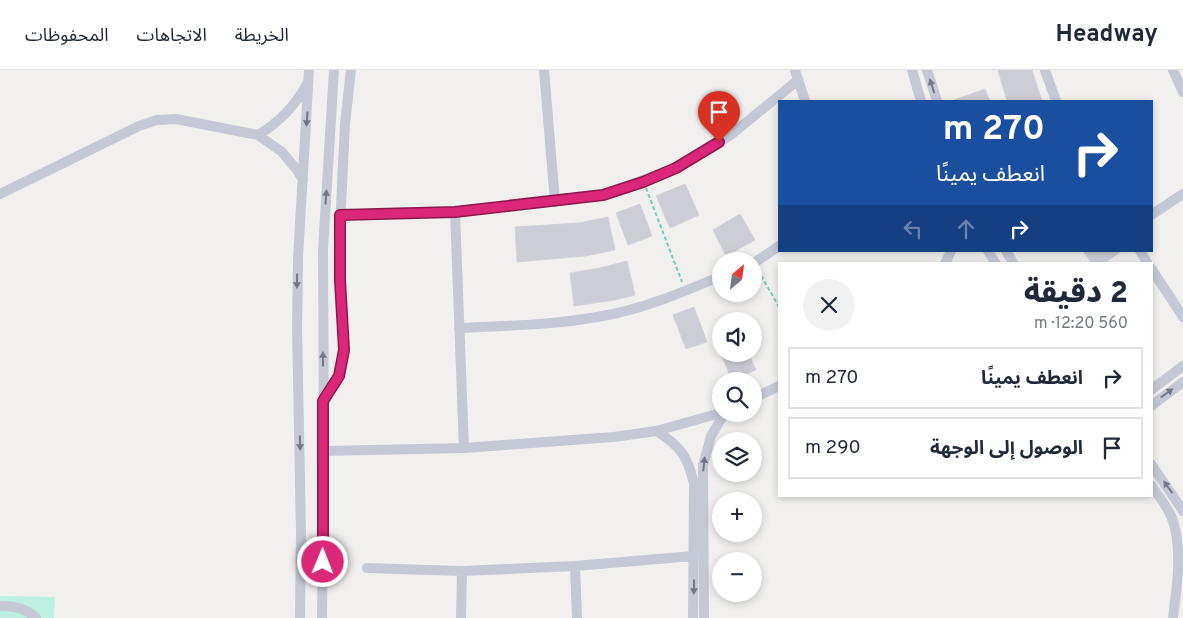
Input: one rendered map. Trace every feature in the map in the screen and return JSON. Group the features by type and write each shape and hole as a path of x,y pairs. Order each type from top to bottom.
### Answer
{"street":[{"path":"322,618 324,451 323,250 334,70"},
{"path":"323,401 339,376 344,350 340,284 340,215 345,124 351,70"},
{"path":"544,70 555,202"},
{"path":"912,70 921,100"},
{"path":"927,70 937,100"},
{"path":"1045,70 1056,100"},
{"path":"1173,70 1183,92"},
{"path":"258,135 275,124 291,108 309,74"},
{"path":"300,618 301,524 297,328 298,258 309,74"},
{"path":"340,215 455,212 603,195 643,182 676,168 713,146 732,134 796,75 804,100"},
{"path":"0,194 139,126 157,120 176,120 258,135 282,152 303,180"},
{"path":"1153,214 1183,194"},
{"path":"455,212 464,448"},
{"path":"762,258 778,247"},
{"path":"1153,271 1183,317"},
{"path":"459,328 537,324 598,317 657,302 712,280"},
{"path":"1153,388 1183,366"},
{"path":"1153,404 1183,382"},
{"path":"762,394 778,386"},
{"path":"324,451 464,448 614,437 656,432 712,416"},
{"path":"693,618 698,484 710,436 717,422"},
{"path":"656,432 675,444 683,452 698,484 704,618"},
{"path":"1153,467 1183,511"},
{"path":"1153,488 1168,510 1181,537 1173,618"},
{"path":"367,568 462,571 575,566 694,556"},
{"path":"575,566 576,618"},
{"path":"461,618 462,571"},
{"path":"0,606 16,606 28,611 36,618"}],"path":[{"path":"643,182 686,291"},
{"path":"762,277 778,305"}],"green space":[{"path":"0,596 55,597 54,618 0,618"}],"building":[{"path":"998,70 1032,70 1042,100 1007,100"},
{"path":"985,89 990,100 954,100"},
{"path":"685,184 699,215 670,228 656,196"},
{"path":"640,204 652,236 628,245 616,213"},
{"path":"740,214 755,240 733,252 724,252 713,230"},
{"path":"608,217 615,250 585,256 517,262 515,227 579,223"},
{"path":"1084,252 1121,252 1106,262 1091,262"},
{"path":"627,261 635,295 574,306 570,273"},
{"path":"694,307 707,342 686,349 673,315"},
{"path":"724,362 752,362 756,370 751,372 729,372"}],"route":[{"path":"323,562 323,401 339,376 344,359 345,342 340,280 340,215 455,212 603,195 643,182 676,168 719,142"}]}
